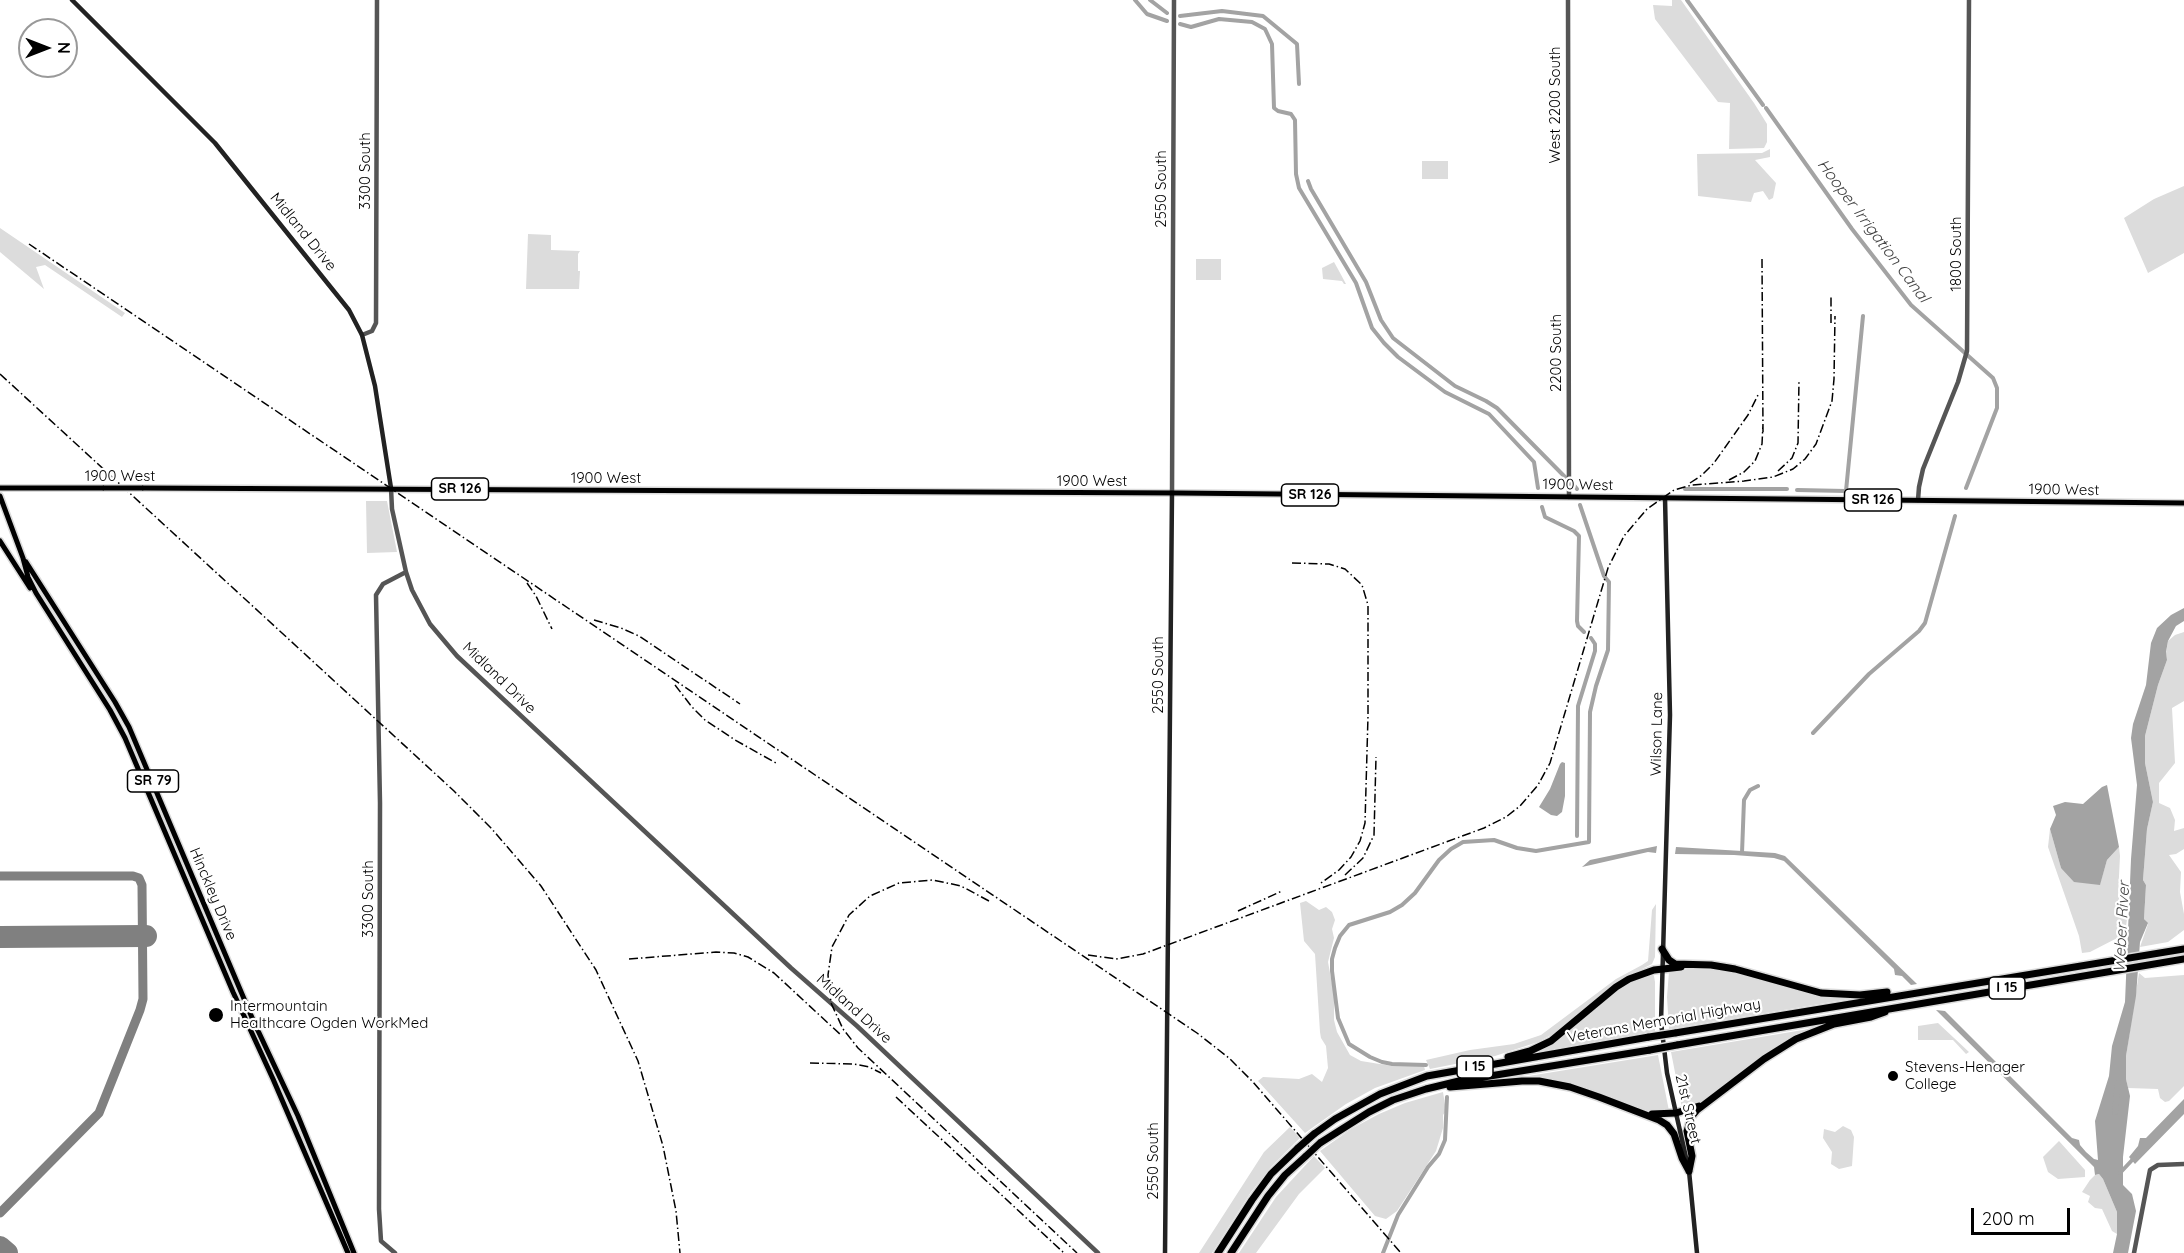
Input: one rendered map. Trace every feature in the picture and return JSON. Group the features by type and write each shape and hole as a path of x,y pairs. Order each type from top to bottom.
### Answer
{"highway":[{"name":"Veterans Memorial Highway","path":"1218,1253 1271,1174 1314,1134 1335,1119 1380,1094 1427,1076 1940,987 2184,949"},
{"path":"1662,950 1672,963 1736,969 1807,989 1842,995 1940,987"},
{"name":"Veterans Memorial Highway","path":"1231,1253 1268,1196 1285,1175 1320,1143 1369,1112 1393,1100 1426,1089 1459,1081 2183,959"},
{"path":"1463,1069 1476,1063 1516,1055 1540,1046 1573,1024 1616,987 1638,975 1689,965"},
{"path":"1689,1171 1692,1156 1687,1131 1688,1124 1692,1116 1705,1104 1764,1059 1796,1039 1825,1027 1871,1017 1898,1007"},
{"path":"1426,1089 1539,1081 1569,1087 1659,1120 1671,1129 1689,1171"},
{"path":"1639,1112 1659,1115 1676,1113 1705,1104"}],"main road":[{"name":"Midland Drive","path":"72,0 215,143 343,301 362,335 375,386 391,488"},
{"name":"1900 West","path":"0,488 1172,493 2184,503"},
{"name":"2550 South","path":"1165,1253 1172,493"},
{"name":"Hinckley Drive","path":"0,496 28,577 41,603 110,710 125,738 233,992 348,1253"},
{"name":"Wilson Lane","path":"1661,969 1670,715 1665,498"},
{"path":"0,542 41,603"},
{"name":"Hinckley Drive","path":"23,558 129,727 253,1020 298,1116 354,1253"},
{"name":"21st Street","path":"1661,969 1662,1042 1689,1171 1697,1253"}],"street":[{"name":"3300 South","path":"362,335 372,330 375,323 377,0"},
{"name":"2550 South","path":"1172,493 1174,0"},
{"name":"West 2200 South","path":"1568,0 1568,209"},
{"name":"1800 South","path":"1918,500 1918,487 1923,470 1956,389 1967,351 1969,0"},
{"name":"2200 South","path":"1568,209 1569,497"},
{"name":"Midland Drive","path":"391,488 392,510 406,572 423,612 457,656 791,968 857,1026 1098,1253"},
{"name":"3300 South","path":"394,1253 381,1241 378,1209 380,803 376,595 383,584 406,572"},
{"path":"2134,1253 2150,1170 2158,1165 2184,1164"}],"shaded area":[{"path":"1672,0 1681,0 1754,103 1767,124 1767,142 1764,148 1729,149 1730,103 1718,102 1655,19 1653,5 1672,6"},
{"path":"1770,149 1770,157 1755,160 1776,183 1773,198 1769,200 1763,191 1754,193 1751,202 1698,196 1697,154 1762,153"},
{"path":"1422,161 1448,161 1448,179 1422,179"},
{"path":"2184,186 2184,253 2148,273 2124,218 2154,199"},
{"path":"0,228 125,313 122,317 45,265 36,267 44,289 0,252"},
{"path":"528,234 551,235 551,250 580,251 578,254 579,289 526,289"},
{"path":"1196,259 1221,259 1221,280 1196,280"},
{"path":"1334,262 1346,284 1342,281 1323,279 1322,268"},
{"path":"366,501 387,501 397,552 367,553"},
{"path":"2184,608 2184,621 2176,626 2168,641 2167,660 2145,736 2145,763 2153,802 2147,829 2143,880 2146,885 2144,919 2148,923 2140,942 2136,996 2126,1056 2126,1079 2130,1096 2123,1157 2123,1185 2132,1194 2136,1211 2128,1253 2113,1253 2117,1234 2117,1212 2103,1179 2099,1174 2095,1175 2094,1167 1936,1010 1945,1011 2072,1138 2079,1140 2086,1152 2098,1160 2095,1121 2109,1076 2112,1046 2125,1002 2131,859 2137,785 2131,738 2133,724 2146,685 2151,643 2157,628 2171,615"},
{"path":"2184,632 2184,701 2172,708 2175,763 2159,783 2159,803 2170,808 2175,820 2174,831 2184,828 2184,849 2169,855 2181,872 2180,892 2184,930 2168,942 2140,947 2148,924 2144,919 2146,885 2143,880 2147,829 2153,802 2145,763 2145,736 2167,660 2168,641"},
{"path":"1562,762 1565,763 1565,796 1562,812 1557,816 1539,807"},
{"path":"2107,785 2119,847 2107,860 2100,885 2074,882 2061,868 2050,829 2056,815 2053,806 2065,802 2083,804"},
{"path":"2050,829 2061,868 2100,884 2107,860 2119,847 2118,896 2127,919 2125,934 2090,952 2082,953 2079,936 2048,847"},
{"path":"1657,846 1656,853 1648,852 1582,867 1590,860"},
{"path":"1676,847 1775,853 1785,856 1917,984 1911,985 1902,976 1895,975 1894,969 1784,861 1734,855 1675,854"},
{"path":"1306,901 1319,910 1326,907 1332,912 1335,920 1332,929 1334,938 1328,962 1334,995 1334,1020 1337,1032 1350,1055 1361,1061 1392,1066 1424,1066 1425,1070 1375,1088 1346,1104 1305,1133 1258,1081 1263,1077 1299,1079 1312,1074 1322,1082 1328,1068 1326,1046 1320,1032 1315,954 1304,941 1300,903"},
{"path":"1656,904 1655,957 1652,964 1620,980 1564,1028 1538,1042 1495,1056 1430,1069 1426,1060 1470,1050 1514,1044 1541,1035 1616,979 1648,961 1652,910"},
{"path":"1694,968 1728,969 1808,993 1868,996 1669,1029 1667,997 1669,972"},
{"path":"2139,973 2145,978 2184,975 2184,1086 2169,1101 2165,1102 2160,1098 2158,1089 2128,1088 2126,1079 2126,1056"},
{"path":"1652,974 1655,982 1655,1031 1531,1053 1624,984"},
{"path":"1938,1023 1969,1052 1966,1054 1953,1040 1918,1040 1918,1026"},
{"path":"1815,1028 1705,1101 1682,1108 1671,1052"},
{"path":"1658,1055 1669,1111 1649,1111 1574,1087 1504,1080"},
{"path":"1443,1092 1446,1111 1443,1115 1443,1128 1436,1151 1397,1211 1386,1219 1375,1216 1320,1151 1351,1129 1379,1114 1405,1103"},
{"path":"2184,1099 2184,1114 2135,1164 2129,1157 2138,1146 2140,1138 2146,1138"},
{"path":"1843,1126 1851,1130 1854,1137 1852,1166 1839,1169 1831,1164 1832,1152 1823,1138 1824,1129 1835,1132"},
{"path":"1290,1127 1300,1138 1271,1167 1251,1192 1212,1253 1199,1253 1264,1152"},
{"path":"2059,1141 2085,1170 2085,1177 2058,1179 2048,1172 2043,1157"},
{"path":"1314,1156 1325,1168 1299,1194 1256,1253 1239,1253 1276,1197"},
{"path":"2099,1174 2117,1212 2117,1234 2112,1231 2102,1209 2095,1208 2088,1202 2090,1196 2082,1192 2090,1180"}],"waterway":[{"name":"Hooper Irrigation Canal","path":"1135,0 1147,14 1167,21"},
{"path":"1150,0 1167,13"},
{"name":"Hooper Irrigation Canal","path":"1687,0 1763,105"},
{"path":"1180,16 1222,11 1263,16 1297,44 1299,84"},
{"name":"Hooper Irrigation Canal","path":"1180,24 1191,27 1219,19 1252,22 1265,29 1272,44 1274,108 1291,114 1295,120 1296,174 1299,188 1356,283 1372,328 1398,357 1445,392 1489,414 1534,462 1538,488"},
{"name":"Hooper Irrigation Canal","path":"1766,108 1852,229 1911,305 1993,378 1997,388 1997,408 1966,488"},
{"path":"1308,181 1366,282 1381,320 1393,338 1455,386 1497,408 1565,477"},
{"path":"1797,490 1846,491 1863,316"},
{"path":"1573,484 1577,489"},
{"path":"1685,489 1787,489"},
{"path":"1426,1065 1382,1062 1349,1044 1338,1018 1332,971 1335,948 1340,936 1349,925 1390,912 1402,905 1415,893 1439,860 1463,842 1494,840 1517,848 1536,851 1589,842 1590,712 1608,650 1609,582 1604,576 1580,505"},
{"name":"Hooper Irrigation Canal","path":"1542,507 1545,517 1574,531 1579,536 1577,621 1578,626 1584,632"},
{"name":"Hooper Irrigation Canal","path":"1813,733 1869,674 1919,631 1925,623 1955,516"},
{"name":"Hooper Irrigation Canal","path":"1577,836 1578,706 1595,651 1595,644 1591,638"},
{"name":"Hooper Irrigation Canal","path":"1742,853 1744,800 1750,790 1758,786"},
{"name":"Weber River","path":"2115,1112 2118,1083"},
{"path":"1383,1253 1398,1215 1428,1167 1439,1154 1445,1140 1447,1097"},
{"path":"2120,1173 2135,1157"}],"taxiway":[{"path":"0,876 133,876 139,878 142,885 143,999 99,1113 0,1213"}],"runway":[{"path":"0,937 146,936"},
{"path":"0,1247 7,1253"}],"railway":[{"path":"29,244 1197,1033 1229,1058 1253,1082 1401,1253"},
{"path":"1762,259 1763,432"},
{"path":"1831,296 1831,323"},
{"path":"1088,955 1116,959 1143,954 1484,828 1506,817 1520,806 1538,785 1550,763 1608,568 1624,536 1647,509 1674,490 1692,485 1773,477 1793,469 1805,459 1816,444 1832,401 1835,316"},
{"path":"0,374 454,791 491,828 541,886 596,970 638,1061 663,1146 676,1211 680,1253"},
{"path":"1778,471 1792,458 1798,443 1799,380"},
{"path":"1690,483 1714,463 1748,415 1758,395"},
{"path":"1729,480 1744,472 1755,461 1762,444 1763,424"},
{"path":"1292,563 1329,564 1345,569 1362,585 1368,605 1365,823 1360,841 1351,857 1339,870 1321,883"},
{"path":"527,583 552,629"},
{"path":"594,620 639,636 740,704"},
{"path":"675,685 705,720 776,763"},
{"path":"1345,875 1363,858 1374,835 1376,757"},
{"path":"989,901 961,886 933,880 899,883 870,896 849,915 832,947 828,975 831,1003 843,1029 858,1048 1077,1253"},
{"path":"1238,911 1282,891"},
{"path":"629,959 716,952 748,957 774,973 842,1036"},
{"path":"810,1063 854,1064 869,1067 881,1073"},
{"path":"896,1097 1064,1253"}],"place":[{"name":"Intermountain Healthcare Ogden WorkMed","path":"216,1015"},
{"name":"Stevens-Henager College","path":"1893,1076"}]}
